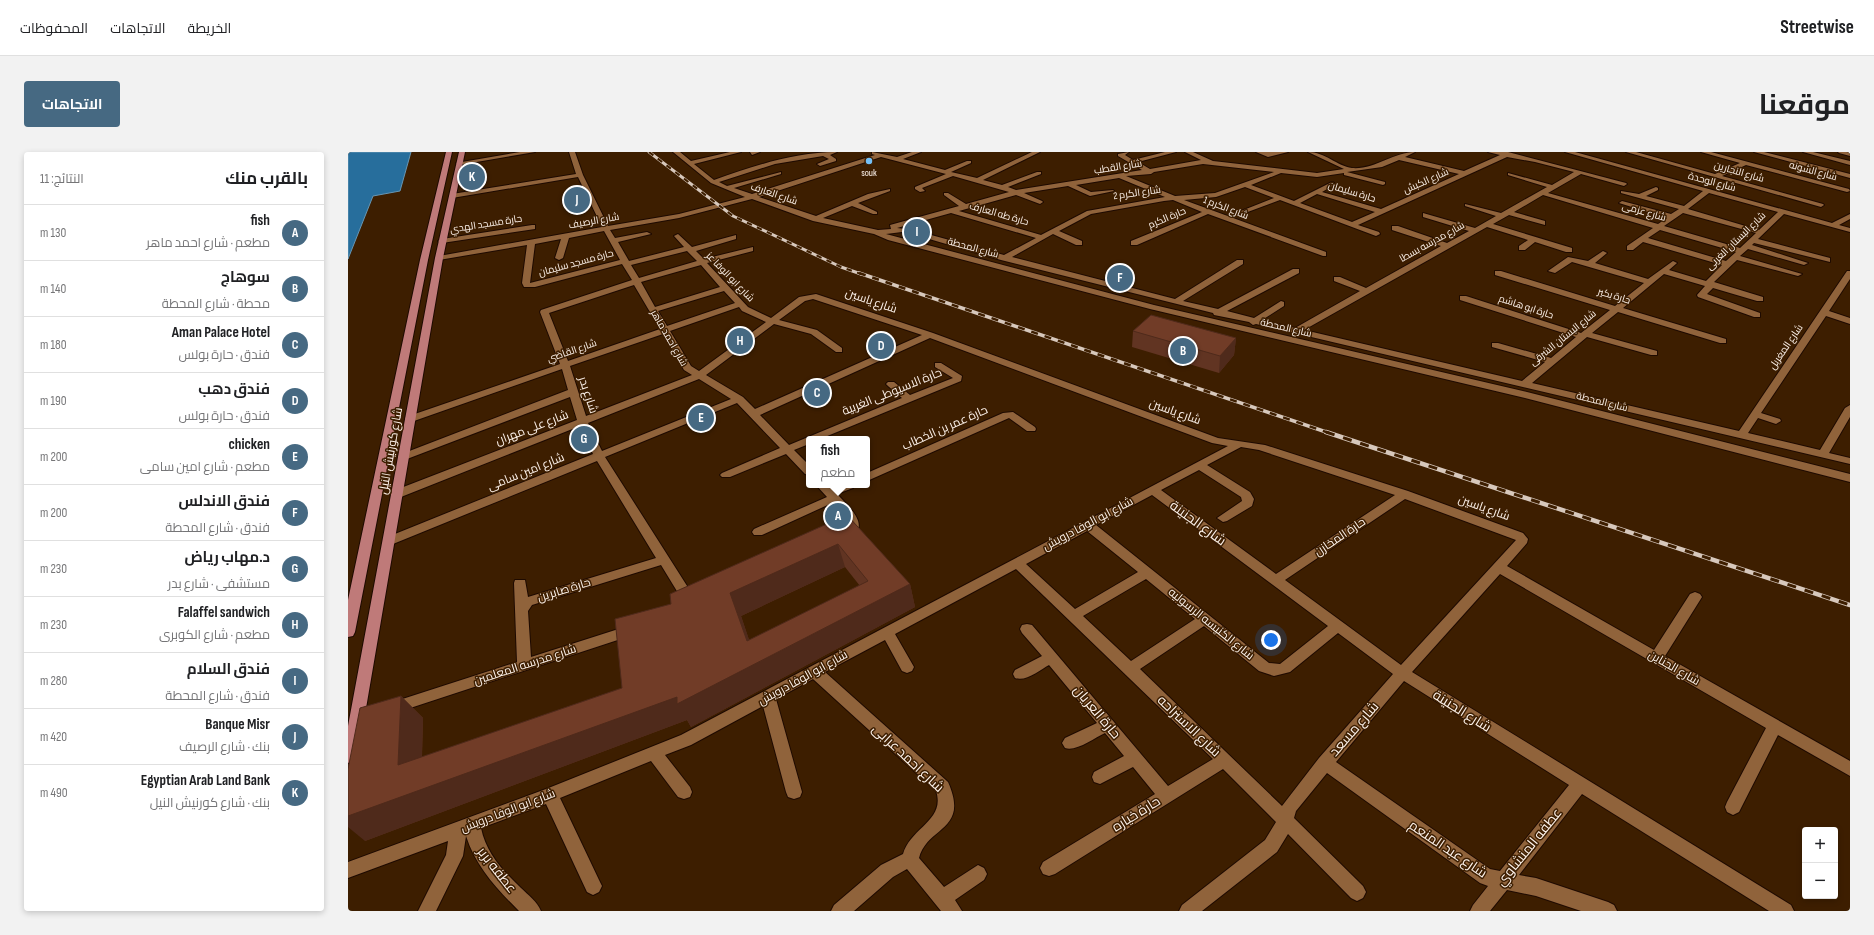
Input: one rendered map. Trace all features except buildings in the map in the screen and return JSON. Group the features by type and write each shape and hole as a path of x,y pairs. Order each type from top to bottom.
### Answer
{"main road":[{"name":"شارع كورنيش النيل","path":"348,632 424,260 449,152"},
{"name":"شارع كورنيش النيل","path":"348,756 357,720 442,241 462,152"}],"street":[{"path":"459,163 532,152"},
{"name":"شارع احمد ماهر","path":"572,152 580,175 606,229 687,368 698,376 739,399 806,469"},
{"name":"شارع العارف","path":"676,152 713,182 751,198 816,219 876,232"},
{"path":"689,163 738,152"},
{"path":"713,182 782,160 806,159 834,152"},
{"path":"869,152 1002,187 1018,192 1040,202"},
{"path":"897,159 918,152"},
{"path":"978,180 1037,152"},
{"path":"1126,152 1120,155 1151,172"},
{"path":"1132,162 1173,152"},
{"path":"1188,152 1212,163"},
{"path":"1259,152 1268,155 1286,152"},
{"path":"1311,152 1352,170"},
{"name":"شارع القطب","path":"876,232 1018,192 1122,177 1203,162 1311,175 1382,165 1412,152"},
{"path":"1491,152 1524,157 1580,172 1641,196 1760,232"},
{"path":"1524,157 1534,152"},
{"name":"شارع الوحدة","path":"1568,152 1850,230"},
{"name":"شارع النجارين","path":"1629,152 1821,205"},
{"name":"شارع الشونه","path":"1704,152 1847,190"},
{"path":"1757,152 1850,176"},
{"path":"1806,152 1850,163"},
{"path":"1841,152 1850,154"},
{"path":"820,164 834,160 826,154"},
{"name":"شارع الكبش","path":"1352,226 1508,154"},
{"name":"شارع الرصيف","path":"439,258 679,216 751,198 881,155"},
{"path":"1399,158 1467,174"},
{"path":"922,191 917,188 969,162"},
{"path":"743,163 754,168"},
{"path":"1716,176 1746,163"},
{"path":"1255,169 1270,165"},
{"path":"1002,187 1039,172"},
{"name":"شارع الكرم 2","path":"1004,258 1079,216 1100,209 1216,195 1281,172"},
{"path":"1338,172 1384,183"},
{"name":"شارع مدرسه بسطا","path":"1295,331 1580,172"},
{"path":"727,188 779,173"},
{"path":"1510,174 1553,186"},
{"path":"452,196 580,175"},
{"name":"شارع الكرم 1","path":"1122,177 1207,212 1323,254"},
{"path":"1070,184 1090,194 1111,191"},
{"name":"حارة سليمان","path":"1294,203 1332,184"},
{"path":"1246,185 1376,234"},
{"path":"1641,196 1656,188"},
{"path":"816,219 852,203 888,190"},
{"path":"1630,248 1708,191"},
{"name":"حارة سليمان","path":"1316,192 1382,212"},
{"name":"شارع عزمى","path":"1542,193 1741,252"},
{"path":"946,194 965,207"},
{"path":"1243,212 1280,198"},
{"path":"852,203 875,213"},
{"path":"1622,203 1673,217"},
{"path":"1467,205 1542,223"},
{"name":"حارة طه العارف","path":"951,210 1041,237"},
{"name":"حارة الكرم","path":"1134,243 1207,212"},
{"name":"شارع البستان الغربى","path":"1757,315 1702,297 1701,295 1709,287 1710,281 1782,212"},
{"path":"1426,215 1474,230"},
{"path":"1833,225 1850,216"},
{"path":"1486,224 1569,250"},
{"name":"حارة مسجد الهدي","path":"442,241 532,226"},
{"path":"1395,228 1447,246"},
{"name":"شارع المحطة","path":"876,232 889,230 913,232 1004,258 1253,322 1742,434 1850,461"},
{"path":"1052,231 1079,243"},
{"name":"شارع المحطة","path":"876,232 891,238 1153,307 1527,394 1850,478"},
{"path":"613,241 647,234"},
{"path":"559,258 565,236"},
{"name":"شارع ابو الوفا عز","path":"678,236 740,304 751,313 772,321 814,332 839,350"},
{"path":"625,262 689,249 733,237"},
{"path":"1522,248 1534,239"},
{"path":"1642,239 1728,264"},
{"path":"1753,240 1827,260"},
{"name":"حارة مسجد سليمان","path":"531,242 527,285 535,285 625,262"},
{"path":"637,282 701,262 750,249"},
{"path":"1741,252 1804,262"},
{"path":"1741,252 1798,274"},
{"path":"1589,264 1603,253"},
{"path":"1552,271 1569,259 1650,282"},
{"path":"1175,302 1240,262"},
{"name":"شارع البستان الشرقى","path":"1523,385 1673,263"},
{"path":"1217,313 1296,271"},
{"path":"1663,271 1760,299"},
{"name":"حارة بكير","path":"1498,273 1724,341"},
{"name":"شارع المغربل","path":"1742,434 1850,273"},
{"path":"1337,279 1366,291"},
{"name":"شارع بدر","path":"637,282 552,308 544,312 565,365 583,422 599,456 664,560 691,607"},
{"path":"653,310 725,288"},
{"name":"شارع على مهران","path":"397,494 698,376 802,299 807,296 819,297"},
{"name":"شارع ياسين","path":"819,297 930,335 1216,441 1261,447 1404,494 1513,533 1519,536 1522,540 1521,543"},
{"name":"حارة ابو هاشم","path":"1463,298 1583,335 1654,354"},
{"name":"شارع القاضي","path":"410,419 740,304"},
{"path":"1253,322 1281,304"},
{"path":"1823,312 1850,321"},
{"path":"753,414 930,335"},
{"path":"1495,345 1552,361"},
{"name":"حارة الاسيوطى الغربية","path":"817,436 958,379 957,376 938,364"},
{"path":"891,384 909,399"},
{"path":"403,457 573,392"},
{"name":"شارع امين سامى","path":"389,541 739,399"},
{"path":"1823,454 1850,408"},
{"path":"1755,414 1776,421"},
{"name":"حارة عمر بن الخطاب","path":"870,476 1007,415 1014,416 1031,429"},
{"name":"حارة الاسيوطى الغربية","path":"726,475 806,441"},
{"name":"شارع ابو الوفا درويش","path":"348,870 550,795 655,754 715,726 768,696 1239,444"},
{"path":"1199,465 1246,495 1248,499 1248,503 1223,518"},
{"path":"758,532 828,492 840,488"},
{"name":"شارع الجنينة","path":"1153,490 1402,673 1785,911"},
{"path":"828,492 852,517 854,522 848,532 835,540"},
{"name":"حارة المخازن","path":"1276,580 1404,494"},
{"name":"شارع الكنيسه الرسوليه","path":"1088,525 1264,667 1271,670 1279,671 1285,668 1338,625"},
{"name":"شارع مسعد","path":"1188,911 1271,846 1280,833 1290,807 1325,763 1402,673 1521,543"},
{"name":"حارة صابرين","path":"524,665 522,606 534,599 664,560"},
{"name":"شارع الاستراحه","path":"1017,563 1075,615 1357,892"},
{"name":"شارع الجناين","path":"1498,567 1850,769"},
{"path":"1075,615 1148,572"},
{"path":"520,583 522,606"},
{"path":"1656,658 1695,597"},
{"path":"1130,669 1205,619"},
{"name":"شارع مدرسه المعلمين","path":"357,720 642,626"},
{"name":"حارة العريان","path":"1027,630 1166,796"},
{"path":"887,632 907,667"},
{"path":"1020,674 1052,658"},
{"name":"شارع احمد عرابى","path":"814,672 942,787 947,796 947,807 942,818 912,849 910,860"},
{"path":"768,696 794,792"},
{"path":"1070,743 1107,725"},
{"path":"1733,807 1775,726"},
{"path":"655,754 684,792"},
{"path":"1100,777 1135,758"},
{"name":"حارة خياره","path":"1049,868 1224,760"},
{"name":"شارع عبد المنعم","path":"1325,763 1482,874 1494,880 1536,887 1608,911"},
{"name":"عطفه المنشاوي","path":"1479,911 1580,784"},
{"path":"550,795 592,886"},
{"path":"427,911 454,856 465,827"},
{"name":"عطفه بربر","path":"465,827 473,834 480,852 499,878 532,911"},
{"path":"840,911 887,871 894,866 910,860 948,905 978,874"}],"water":[{"path":"348,152 411,152 400,191 373,196 348,259"}],"railway":[{"path":"649,152 733,216 841,267 861,274"},
{"path":"859,273 1328,433"},
{"path":"1328,433 1850,605"}],"place":[{"name":"souk","path":"869,161"},
{"name":"Egyptian Arab Land Bank","path":"472,177"},
{"name":"Banque Misr","path":"577,200"},
{"name":"فندق السلام","path":"917,232"},
{"name":"فندق الاندلس","path":"1120,278"},
{"name":"Falaffel sandwich","path":"740,341"},
{"name":"فندق دهب","path":"881,346"},
{"name":"سوهاج","path":"1183,351"},
{"name":"Aman Palace Hotel","path":"817,393"},
{"name":"chicken","path":"701,418"},
{"name":"د.مهاب رياض","path":"584,439"},
{"name":"fish","path":"838,516"}]}
